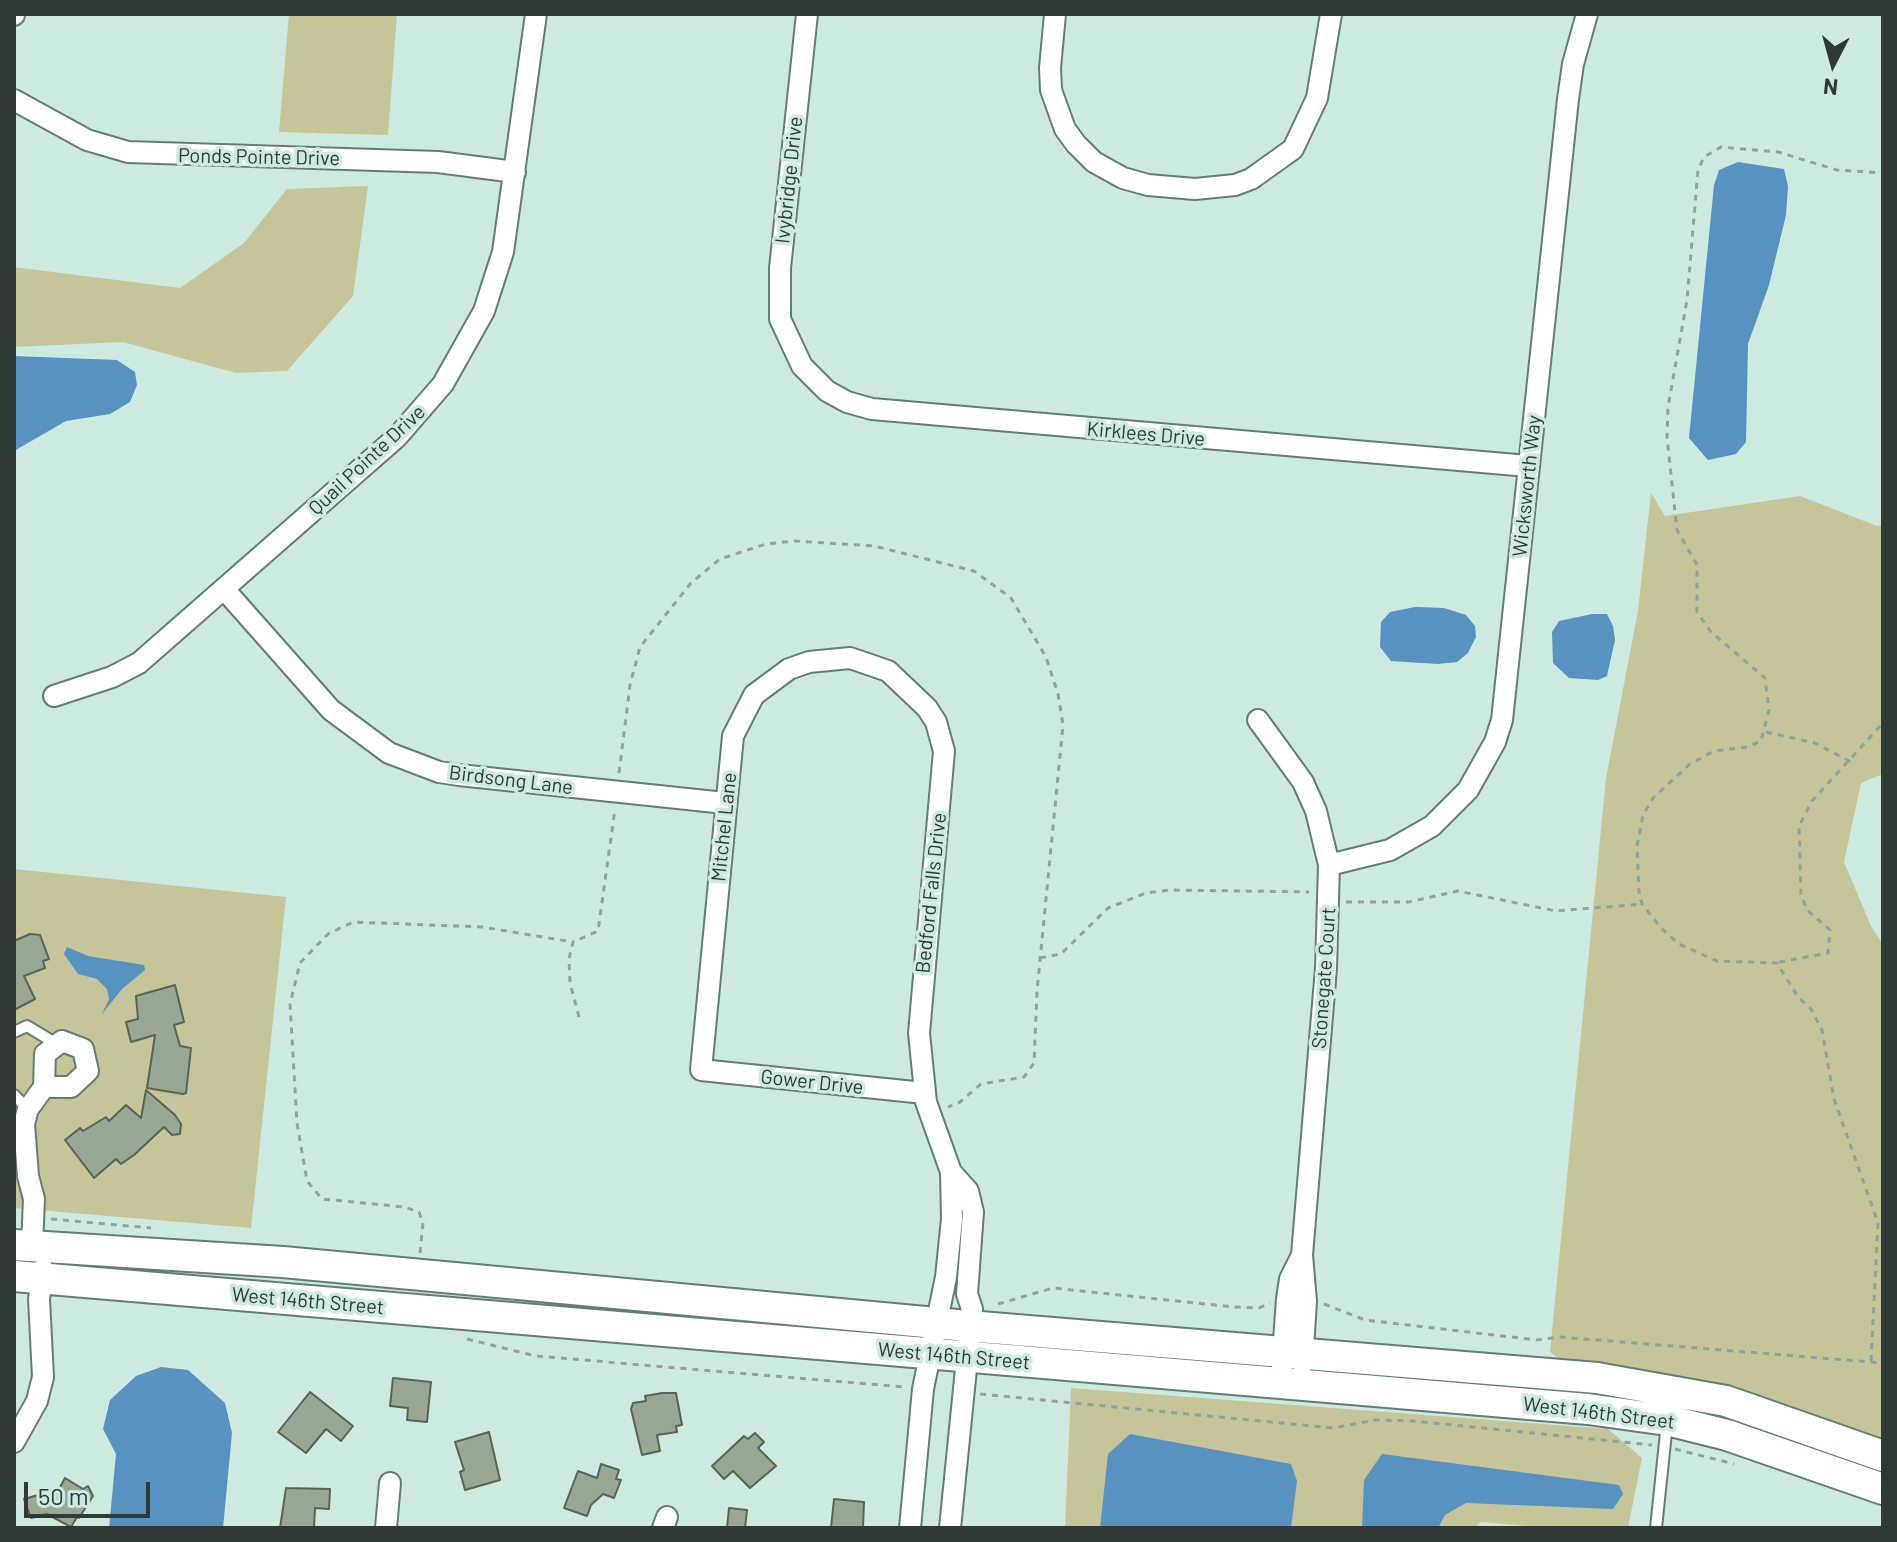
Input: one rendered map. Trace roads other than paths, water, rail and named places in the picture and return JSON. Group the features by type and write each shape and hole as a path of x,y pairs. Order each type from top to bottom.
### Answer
{"main road":[{"name":"West 146th Street","path":"31,1246 283,1262 938,1323 978,1316 1293,1351 1597,1378 1663,1388 1737,1405 1883,1456"},
{"name":"West 146th Street","path":"28,1277 1588,1409 1667,1420 1727,1435 1883,1489"}],"street":[{"name":"Quail Pointe Drive","path":"54,696 125,671 224,589 397,437 443,384 464,351 496,278 515,172 536,14"},
{"name":"Ivybridge Drive","path":"790,345 780,319 780,268 807,14"},
{"path":"1055,14 1050,79 1065,129 1094,162 1107,171 1148,185 1176,188 1235,185 1267,170 1293,149 1317,98 1331,14"},
{"name":"Wicksworth Way","path":"1329,865 1390,850 1432,826 1468,790 1495,742 1502,720 1573,64 1587,14"},
{"name":"Ponds Pointe Drive","path":"14,100 74,134 128,152 438,162 515,172"},
{"name":"Kirklees Drive","path":"790,345 802,366 827,391 847,402 872,409 1528,466"},
{"name":"Birdsong Lane","path":"224,589 331,710 389,753 439,772 725,803"},
{"name":"Mitchel Lane","path":"701,1070 733,736 754,695 789,669 809,662 850,658"},
{"name":"Bedford Falls Drive","path":"850,658 879,667 908,687 936,722 944,751 920,1007 924,1093 951,1172 952,1219 938,1323 923,1389 910,1528"},
{"name":"Stonegate Court","path":"1258,720 1303,782 1316,811 1329,865 1302,1255 1306,1280 1293,1351 1291,1383"},
{"path":"14,1442 37,1401 43,1377 28,1277 34,1199 21,1102 44,1087 71,1087 88,1071 83,1049 70,1041 55,1043 42,1061 44,1087"},
{"name":"Gower Drive","path":"701,1070 924,1093"},
{"name":"Bedford Falls Drive","path":"950,1528 965,1357 978,1316 967,1294 973,1212 968,1191 951,1172"},
{"path":"386,1528 390,1483"}],"lane":[{"path":"14,1032 27,1026 55,1043"},
{"path":"1656,1528 1667,1420"}],"water":[{"path":"1738,162 1784,169 1788,186 1786,215 1769,285 1748,344 1746,442 1736,454 1708,460 1689,438 1714,185 1719,170"},
{"path":"14,356 117,360 135,372 137,385 130,402 110,414 66,421 14,451"},
{"path":"1415,607 1444,608 1466,615 1475,626 1476,637 1468,653 1457,662 1438,664 1391,661 1380,647 1381,622 1390,612"},
{"path":"1607,614 1613,626 1615,640 1607,676 1598,680 1569,678 1553,663 1552,632 1559,621"},
{"path":"67,947 88,956 144,965 145,970 122,989 102,1014 109,999 107,989 97,979 78,974 64,954"},
{"path":"161,1367 188,1370 225,1403 232,1433 223,1528 109,1528 116,1454 103,1429 110,1400 136,1376"},
{"path":"1130,1434 1291,1464 1297,1481 1291,1528 1100,1528 1108,1454"},
{"path":"1382,1454 1619,1485 1623,1494 1613,1509 1466,1503 1445,1515 1438,1528 1362,1528 1364,1480"}]}
